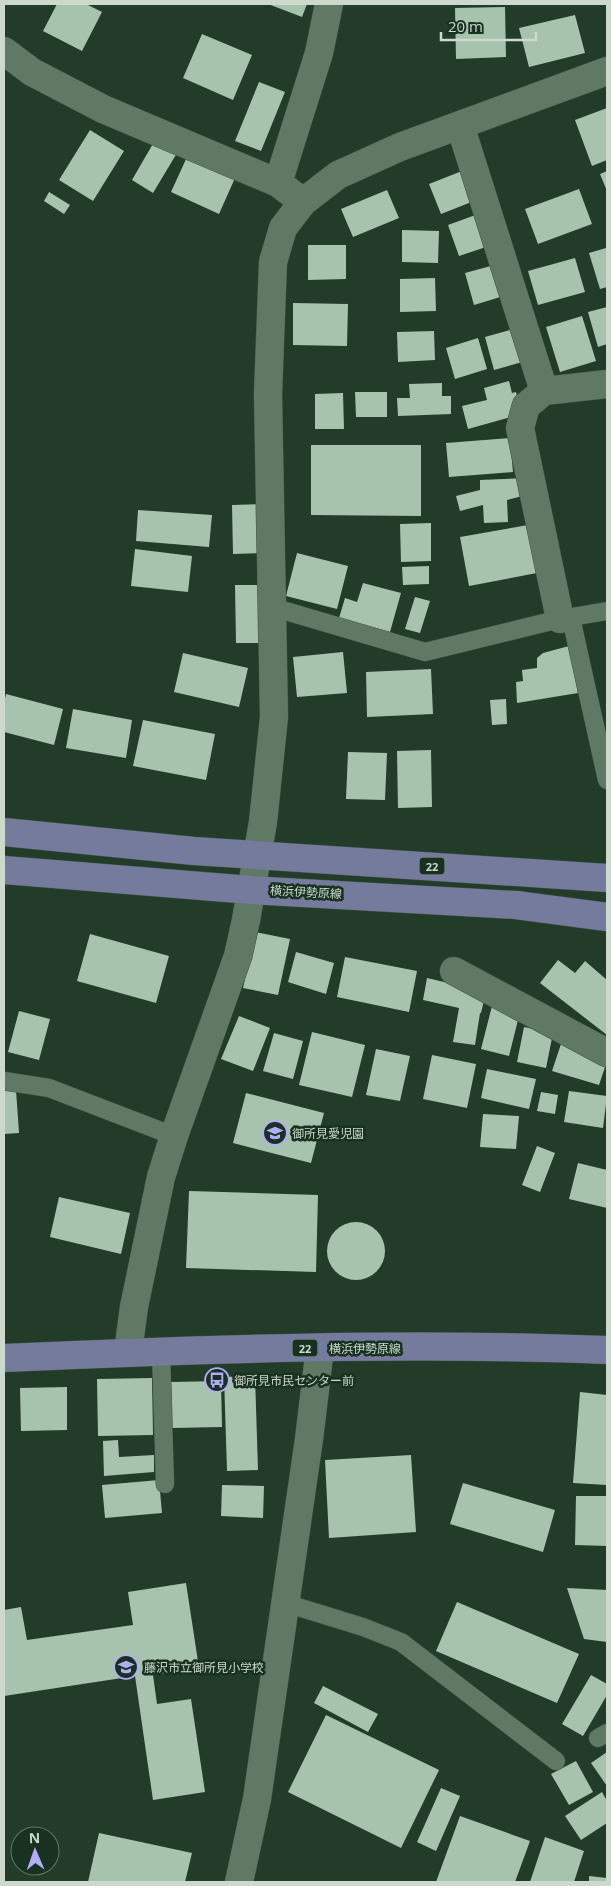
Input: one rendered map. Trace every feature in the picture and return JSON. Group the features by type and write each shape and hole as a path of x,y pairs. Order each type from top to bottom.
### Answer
{"main road":[{"name":"22","path":"4,832 194,851 607,878"},
{"name":"横浜伊勢原線","path":"4,870 251,890 516,905 607,916"},
{"name":"横浜伊勢原線","path":"4,1358 128,1352 320,1348 552,1348 607,1350"}],"street":[{"path":"278,183 320,53 329,4"},
{"path":"4,51 32,72 103,109 278,183 303,202"},
{"path":"128,1352 136,1298 161,1177 238,956 263,822 274,717 268,394 273,262 283,228 303,202 338,175 400,146 607,71"},
{"path":"460,125 544,391"},
{"path":"566,618 520,428 526,406 544,391 607,384"},
{"path":"454,971 607,1053"},
{"path":"239,1882 257,1799 309,1439 320,1348"}],"lane":[{"path":"272,607 425,652 566,618 607,611"},
{"path":"566,618 607,780"},
{"path":"4,1081 49,1088 174,1136"},
{"path":"161,1352 165,1484"},
{"path":"285,1604 363,1627 401,1642 556,1761"}],"building":[{"path":"57,4 86,4 102,12 82,51 43,31"},
{"path":"268,4 307,4 302,17"},
{"path":"505,7 506,57 456,59 455,8"},
{"path":"575,15 585,53 529,67 519,28"},
{"path":"202,34 252,55 233,100 183,78"},
{"path":"259,82 285,92 261,151 235,141"},
{"path":"607,108 607,160 592,166 575,120"},
{"path":"90,130 124,151 93,201 59,180"},
{"path":"158,135 180,148 153,193 132,180"},
{"path":"187,157 235,178 219,214 171,192"},
{"path":"462,171 474,201 441,214 429,184"},
{"path":"607,171 607,191 600,174"},
{"path":"579,189 592,224 538,244 525,209"},
{"path":"387,190 399,218 353,237 341,209"},
{"path":"49,192 70,205 64,214 44,201"},
{"path":"481,213 492,245 459,256 448,225"},
{"path":"402,230 439,231 438,263 402,262"},
{"path":"308,245 346,245 346,279 308,280"},
{"path":"606,248 607,287 600,289 589,253"},
{"path":"575,258 585,292 538,305 528,271"},
{"path":"498,264 507,295 474,305 465,273"},
{"path":"435,278 436,311 400,312 400,279"},
{"path":"293,303 348,304 347,346 293,345"},
{"path":"607,307 607,344 598,347 588,312"},
{"path":"582,316 596,361 560,372 546,327"},
{"path":"517,328 526,361 494,370 485,337"},
{"path":"434,331 435,360 398,362 397,332"},
{"path":"478,338 487,369 455,379 446,348"},
{"path":"509,381 512,393 516,392 522,414 468,429 462,406 487,400 484,388"},
{"path":"442,383 442,396 451,396 451,414 398,416 397,398 410,398 409,384"},
{"path":"355,392 387,392 387,417 356,417"},
{"path":"343,393 344,429 315,429 315,394"},
{"path":"510,438 513,472 449,477 446,443"},
{"path":"311,445 421,445 421,516 311,515"},
{"path":"527,478 526,495 507,500 508,522 484,523 483,505 460,511 456,496 480,490 480,480"},
{"path":"262,504 263,553 233,554 232,505"},
{"path":"138,510 212,515 209,547 136,541"},
{"path":"431,523 431,561 401,562 400,524"},
{"path":"528,525 537,573 469,586 460,537"},
{"path":"135,549 192,556 188,592 131,586"},
{"path":"297,553 348,566 337,609 286,596"},
{"path":"429,566 429,584 403,585 402,567"},
{"path":"363,583 401,593 390,632 339,618 345,598 357,602"},
{"path":"235,585 261,585 262,643 236,643"},
{"path":"415,597 430,601 420,633 405,629"},
{"path":"569,646 578,693 517,703 516,682 523,681 522,670 537,668 537,658 543,653"},
{"path":"343,652 347,693 297,697 293,657"},
{"path":"183,653 248,668 239,707 174,692"},
{"path":"431,669 433,714 367,717 366,672"},
{"path":"6,694 63,709 54,745 4,732 4,703"},
{"path":"506,699 507,724 492,725 490,700"},
{"path":"73,709 132,720 126,758 66,748"},
{"path":"143,720 215,734 206,780 133,766"},
{"path":"431,750 432,807 398,808 397,751"},
{"path":"348,752 387,753 385,800 346,799"},
{"path":"255,932 290,939 278,995 243,988"},
{"path":"90,934 169,956 156,1003 77,981"},
{"path":"296,952 334,963 326,994 288,982"},
{"path":"345,957 417,971 409,1012 337,997"},
{"path":"558,960 575,973 585,961 607,980 607,1035 540,983"},
{"path":"427,978 486,992 480,1013 475,1045 453,1042 459,1008 423,1000"},
{"path":"492,1006 520,1012 509,1056 481,1049"},
{"path":"19,1011 50,1019 39,1060 8,1052"},
{"path":"239,1016 270,1028 253,1071 221,1059"},
{"path":"524,1027 553,1033 546,1068 517,1062"},
{"path":"312,1032 365,1045 352,1097 299,1085"},
{"path":"274,1033 303,1041 293,1079 263,1071"},
{"path":"561,1044 607,1061 599,1085 552,1071"},
{"path":"376,1049 410,1056 400,1101 366,1095"},
{"path":"432,1055 476,1064 467,1108 423,1099"},
{"path":"487,1069 536,1079 529,1109 481,1098"},
{"path":"16,1090 19,1133 4,1134 4,1091"},
{"path":"569,1091 607,1096 603,1128 564,1122"},
{"path":"541,1092 558,1095 555,1114 537,1111"},
{"path":"246,1093 324,1113 311,1163 233,1143"},
{"path":"483,1114 519,1116 516,1149 480,1147"},
{"path":"537,1146 555,1153 540,1192 522,1185"},
{"path":"578,1163 607,1170 607,1208 569,1199"},
{"path":"189,1191 318,1195 316,1272 186,1268"},
{"path":"59,1197 130,1213 121,1254 50,1237"},
{"path":"356,1222 367,1224 380,1235 385,1251 383,1262 372,1275 356,1280 345,1278 332,1267 327,1251 329,1240 340,1227"},
{"path":"255,1376 258,1470 227,1471 224,1377"},
{"path":"152,1378 153,1435 98,1436 97,1379"},
{"path":"221,1381 222,1427 172,1428 171,1382"},
{"path":"67,1387 67,1430 21,1431 20,1388"},
{"path":"580,1392 607,1395 607,1485 573,1483"},
{"path":"118,1440 119,1457 154,1455 154,1472 104,1476 103,1441"},
{"path":"411,1455 416,1532 329,1538 325,1460"},
{"path":"159,1480 162,1513 105,1518 102,1485"},
{"path":"463,1483 555,1510 543,1552 450,1524"},
{"path":"222,1485 264,1486 263,1518 221,1516"},
{"path":"576,1496 607,1496 607,1546 575,1545"},
{"path":"186,1583 199,1668 153,1675 157,1704 191,1699 205,1792 153,1800 135,1676 4,1696 4,1610 21,1607 27,1640 133,1625 128,1592"},
{"path":"567,1588 607,1590 607,1642 584,1639"},
{"path":"457,1602 579,1654 557,1703 436,1651"},
{"path":"591,1675 607,1684 607,1695 583,1736 562,1724"},
{"path":"323,1686 378,1714 368,1732 314,1703"},
{"path":"326,1715 439,1770 401,1848 288,1792"},
{"path":"607,1752 607,1786 591,1763"},
{"path":"576,1761 593,1792 569,1805 551,1774"},
{"path":"441,1788 460,1796 436,1851 417,1842"},
{"path":"602,1792 607,1801 607,1823 581,1840 565,1816"},
{"path":"460,1816 530,1841 515,1882 436,1882"},
{"path":"99,1833 192,1853 185,1882 88,1882"},
{"path":"545,1837 584,1851 574,1882 530,1882"},
{"path":"589,1876 607,1878 607,1882 589,1882"}],"place":[{"name":"御所見愛児園","path":"275,1133"},
{"name":"御所見市民センター前","path":"217,1380"},
{"name":"藤沢市立御所見小学校","path":"126,1667"}]}
